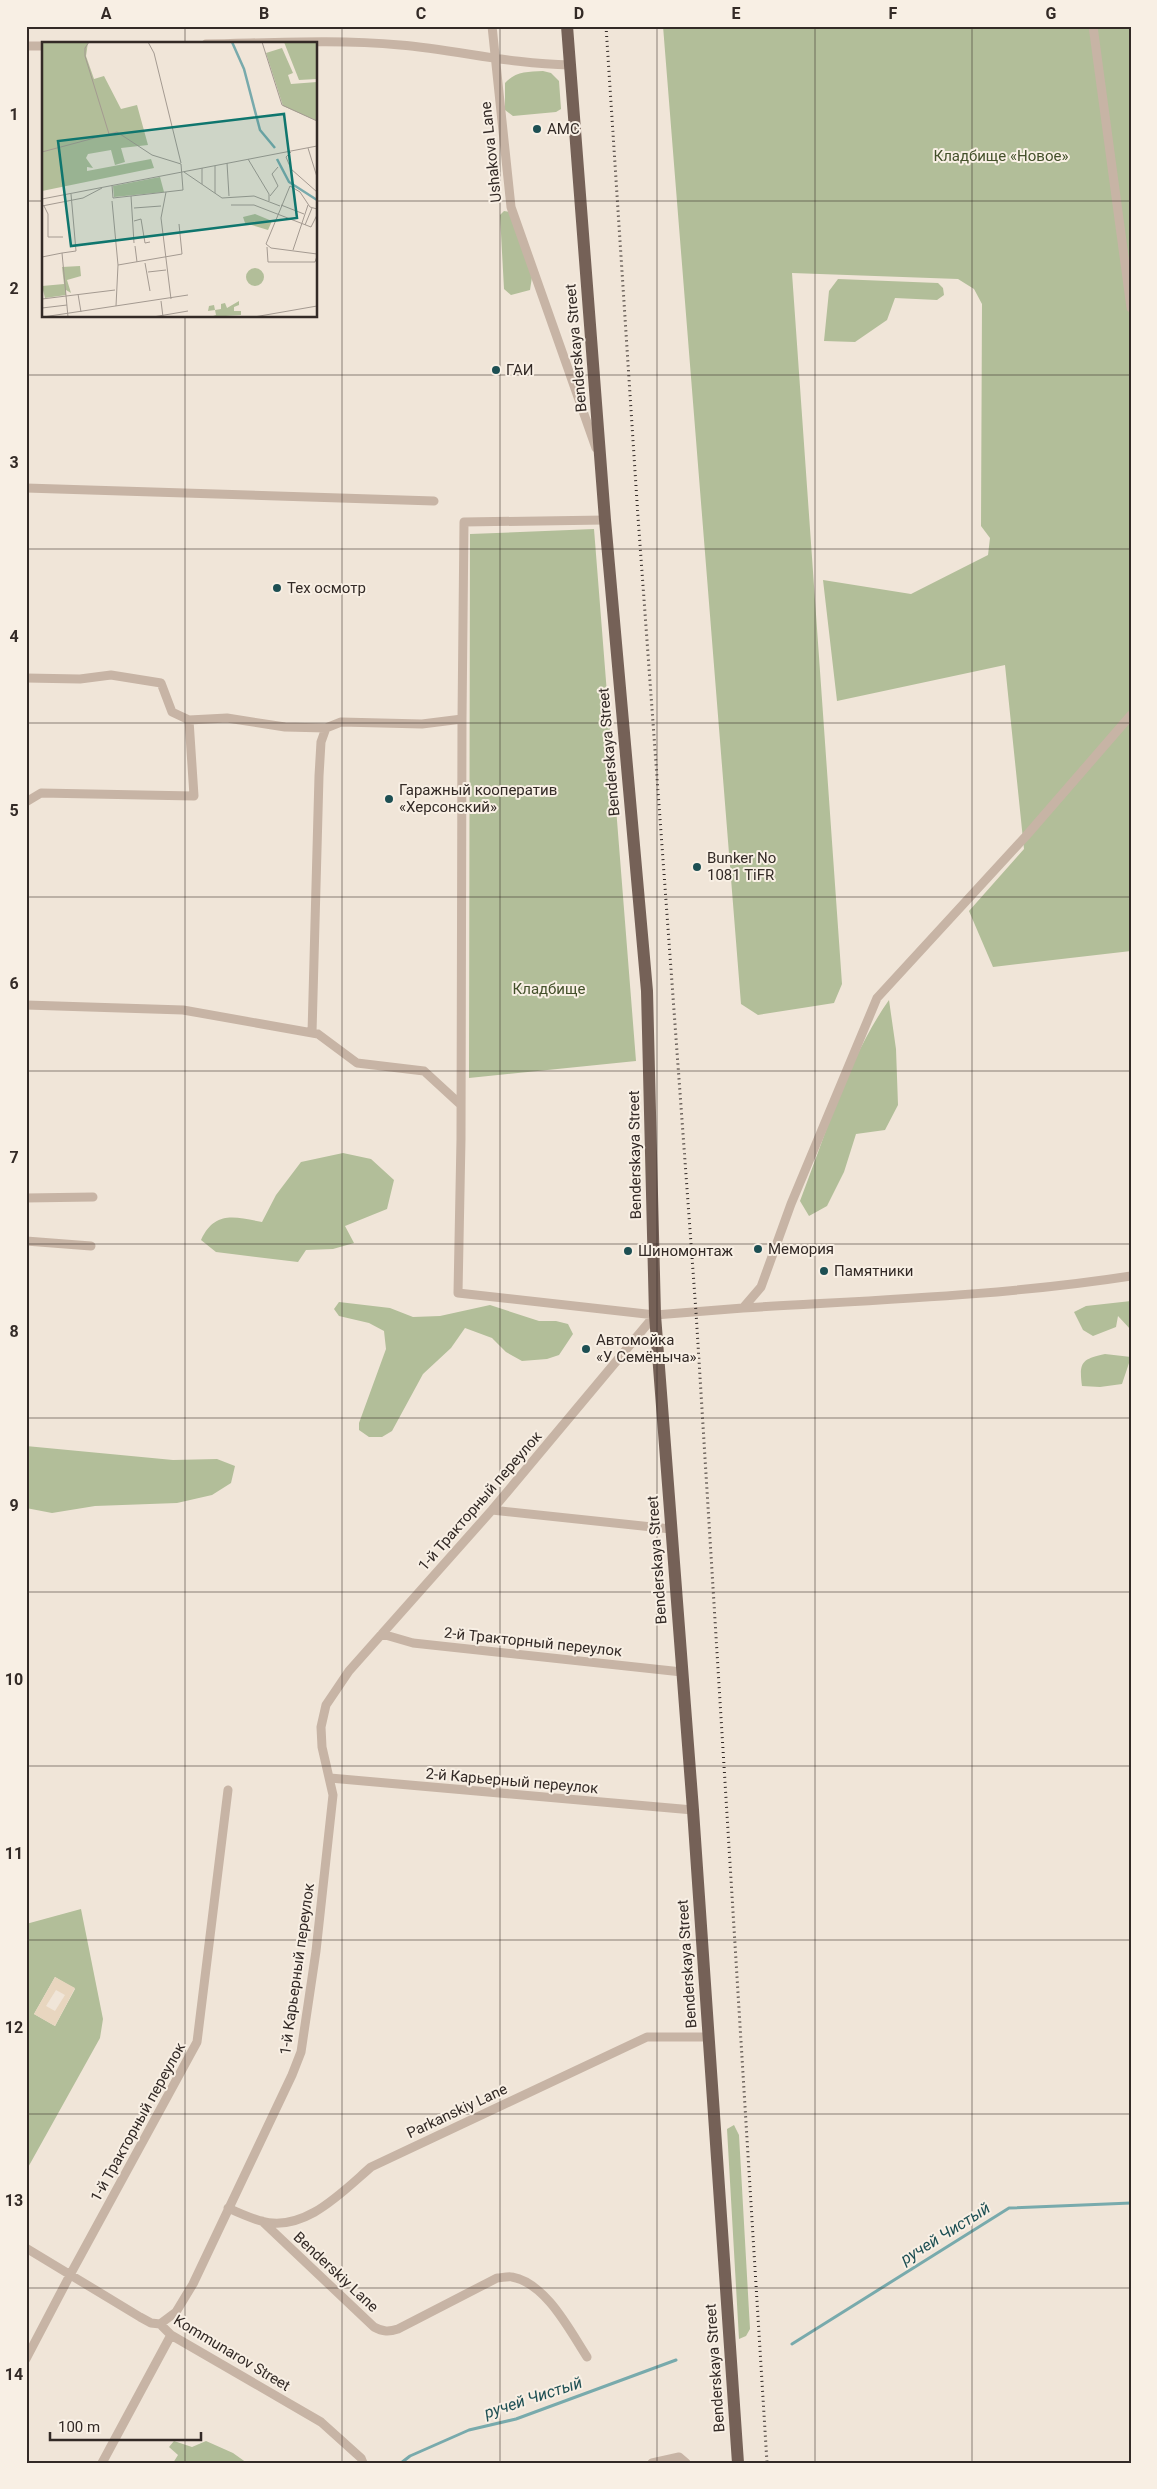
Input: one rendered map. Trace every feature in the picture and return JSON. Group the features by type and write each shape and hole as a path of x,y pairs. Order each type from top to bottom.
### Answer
{"main road":[{"name":"Benderskaya Street","path":"567,26 605,520 647,991 655,1315 693,1810 738,2463"}],"street":[{"name":"Ushakova Lane","path":"492,26 511,207 602,465"},
{"path":"1093,26 1131,308"},
{"path":"318,42 400,45 495,60 529,64 570,65"},
{"path":"26,46 42,46"},
{"path":"26,488 434,501"},
{"path":"605,520 464,522 461,1105 458,1293 655,1315 742,1308 871,1302 1036,1289 1131,1276"},
{"path":"26,678 80,679 111,675 161,683 172,712 189,720 227,718 285,727 326,728 341,722 422,724 462,719"},
{"path":"742,1308 761,1287 791,1204 878,998 1026,836 1131,715"},
{"path":"26,802 41,793 194,796 189,720"},
{"path":"312,1033 320,742 326,728"},
{"path":"26,1005 183,1010 318,1034 357,1063 424,1071 461,1105"},
{"path":"26,1198 93,1197"},
{"path":"26,1241 90,1246"},
{"name":"1-й Тракторный переулок","path":"326,1704 349,1672 492,1510 655,1315"},
{"path":"492,1510 671,1529"},
{"name":"2-й Тракторный переулок","path":"382,1634 412,1642 682,1672"},
{"name":"1-й Карьерный переулок","path":"160,2324 176,2312 292,2075 301,2052 316,1951 333,1795 322,1747 321,1728 326,1704"},
{"name":"2-й Карьерный переулок","path":"330,1778 693,1810"},
{"name":"1-й Тракторный переулок","path":"26,2359 197,2042 228,1790"},
{"name":"Parkanskiy Lane","path":"228,2208 262,2222 299,2220 338,2195 370,2168 647,2036 708,2037"},
{"name":"Benderskiy Lane","path":"262,2222 374,2327 381,2331 389,2332 398,2329 497,2278 512,2276 529,2285 549,2300 587,2357"},
{"name":"Kommunarov Street","path":"26,2248 140,2317 160,2324 171,2335 327,2426 361,2458 362,2463"},
{"path":"102,2463 171,2335"},
{"path":"652,2463 679,2457 686,2463"}],"green space":[{"name":"Кладбище «Новое»","path":"663,26 1131,26 1131,951 993,967 969,911 1024,849 1005,665 837,701 823,580 911,594 988,555 990,538 981,526 982,304 974,289 958,279 792,273 842,984 834,1003 758,1015 741,1004"},
{"path":"543,71 551,73 559,81 561,109 556,112 513,116 505,110 505,83 518,74"},
{"path":"504,211 510,212 532,277 530,290 511,295 504,289 500,215"},
{"path":"838,279 938,283 943,288 944,295 937,300 895,298 887,320 855,342 824,341 829,291"},
{"name":"Кладбище","path":"594,529 636,1061 469,1078 470,534"},
{"path":"889,1000 896,1049 898,1105 885,1130 856,1134 844,1172 827,1206 809,1216 800,1201 839,1097 861,1046"},
{"path":"343,1153 371,1159 394,1180 387,1209 345,1226 354,1243 333,1249 306,1250 298,1262 216,1252 201,1240 207,1230 219,1220 243,1218 262,1222 276,1195 301,1162"},
{"path":"1131,1301 1131,1330 1118,1316 1116,1327 1093,1336 1083,1330 1074,1312 1086,1306"},
{"path":"339,1302 390,1308 413,1317 440,1316 490,1305 539,1321 556,1321 568,1324 573,1334 559,1355 547,1359 522,1361 506,1352 492,1338 465,1328 451,1348 423,1374 392,1431 382,1437 369,1437 359,1430 359,1423 386,1349 384,1331 369,1323 339,1316 334,1309"},
{"path":"1105,1354 1131,1357 1122,1384 1100,1387 1082,1386 1081,1372 1083,1363 1086,1360"},
{"path":"26,1446 173,1460 217,1459 235,1466 231,1483 212,1495 177,1503 95,1506 52,1513 26,1508"},
{"path":"81,1909 103,2019 100,2038 26,2171 26,1924","holes":["55,1977 75,1989 55,2026 34,2014"]},
{"path":"734,2125 739,2135 750,2329 746,2336 739,2339 727,2129"},
{"path":"174,2441 192,2447 206,2441 233,2453 247,2463 173,2463 178,2455 169,2447"}],"shaded area":[{"path":"55,1977 75,1988 55,2026 34,2014","holes":["56,1990 65,1995 55,2011 46,2006"]}],"waterway":[{"name":"ручей Чистый","path":"792,2344 1009,2208 1131,2203"},
{"name":"ручей Чистый","path":"401,2463 410,2456 469,2430 516,2419 676,2360"}],"railway":[{"path":"606,26 638,517 696,1312 767,2463"}],"place":[{"name":"АМС","path":"537,129"},
{"name":"ГАИ","path":"496,370"},
{"name":"Тех осмотр","path":"277,588"},
{"name":"Гаражный кооператив «Херсонский»","path":"389,799"},
{"name":"Bunker No 1081 TiFR","path":"697,867"},
{"name":"Мемория","path":"758,1249"},
{"name":"Шиномонтаж","path":"628,1251"},
{"name":"Памятники","path":"824,1271"},
{"name":"Автомойка «У Семёныча»","path":"586,1349"}]}
